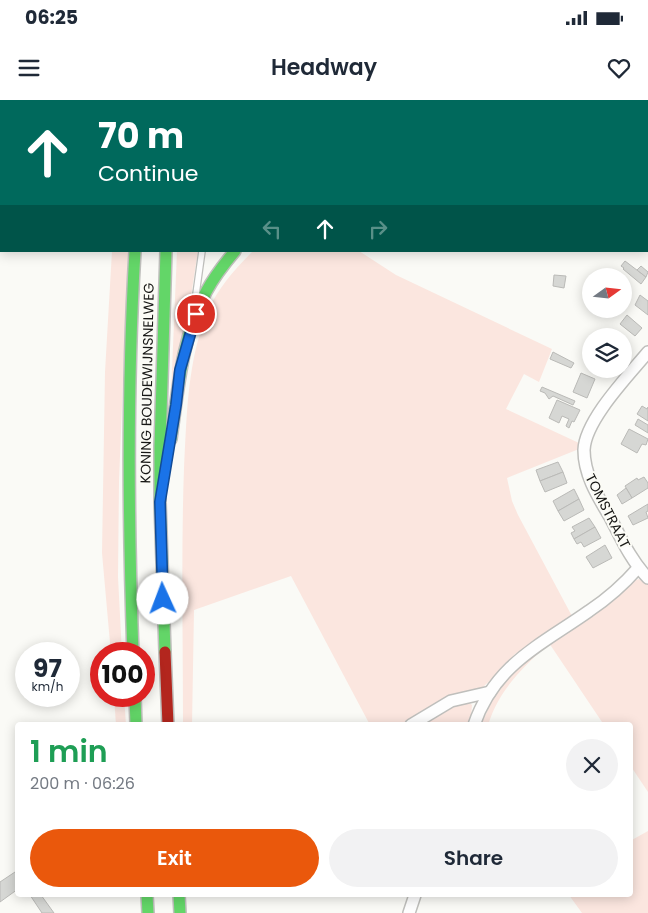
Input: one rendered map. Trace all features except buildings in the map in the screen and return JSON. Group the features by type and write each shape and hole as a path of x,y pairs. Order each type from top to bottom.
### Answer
{"highway":[{"name":"KONING BOUDEWIJNSNELWEG","path":"133,642 128,455 132,291 135,252"},
{"name":"KONING BOUDEWIJNSNELWEG","path":"166,252 160,502 168,722"},
{"path":"160,502 180,370 192,324 212,279 234,252"},
{"path":"135,707 136,722"},
{"path":"147,897 148,913"},
{"path":"179,897 180,913"}],"street":[{"name":"TOMSTRAAT","path":"648,352 604,406 594,422 584,449 589,477 595,492 638,568 648,578"},
{"path":"475,722 480,708 490,692 510,668 548,637 589,611 638,568"},
{"path":"416,722 451,701 490,692"},
{"path":"409,913 414,897"}],"lane":[{"path":"192,324 202,252"}],"shaded area":[{"path":"112,252 128,252 119,482 118,577 121,642 110,642 102,553 105,372"},
{"path":"177,252 198,252 190,302 171,394"},
{"path":"252,252 361,252 396,275 552,349 539,382 524,374 506,409 579,443 579,449 507,478 512,501 518,515 573,618 515,654 483,687 450,698 409,722 368,722 291,576 194,610 192,722 183,722 183,500 189,388 196,349 208,311 217,294"},
{"path":"639,579 648,585 648,792 633,770 633,722 602,722 549,643 505,690 489,722 482,722 499,689 520,663 535,651 581,623"},
{"path":"468,702 472,705 468,722 423,722 449,706"},
{"path":"115,707 125,707 126,722 116,722"},
{"path":"648,831 648,913 582,913 570,897 633,897 633,839"}],"traffic: fast":[{"path":"133,642 129,452 135,252"},
{"path":"165,652 160,446 166,252"},
{"path":"171,439 182,364 191,327 209,286 234,252"},
{"path":"135,707 136,722"},
{"path":"147,897 148,913"},
{"path":"179,897 180,913"}],"traffic: jam":[{"path":"165,652 168,722"}],"route":[{"path":"163,599 160,502 180,370 196,314"}]}
